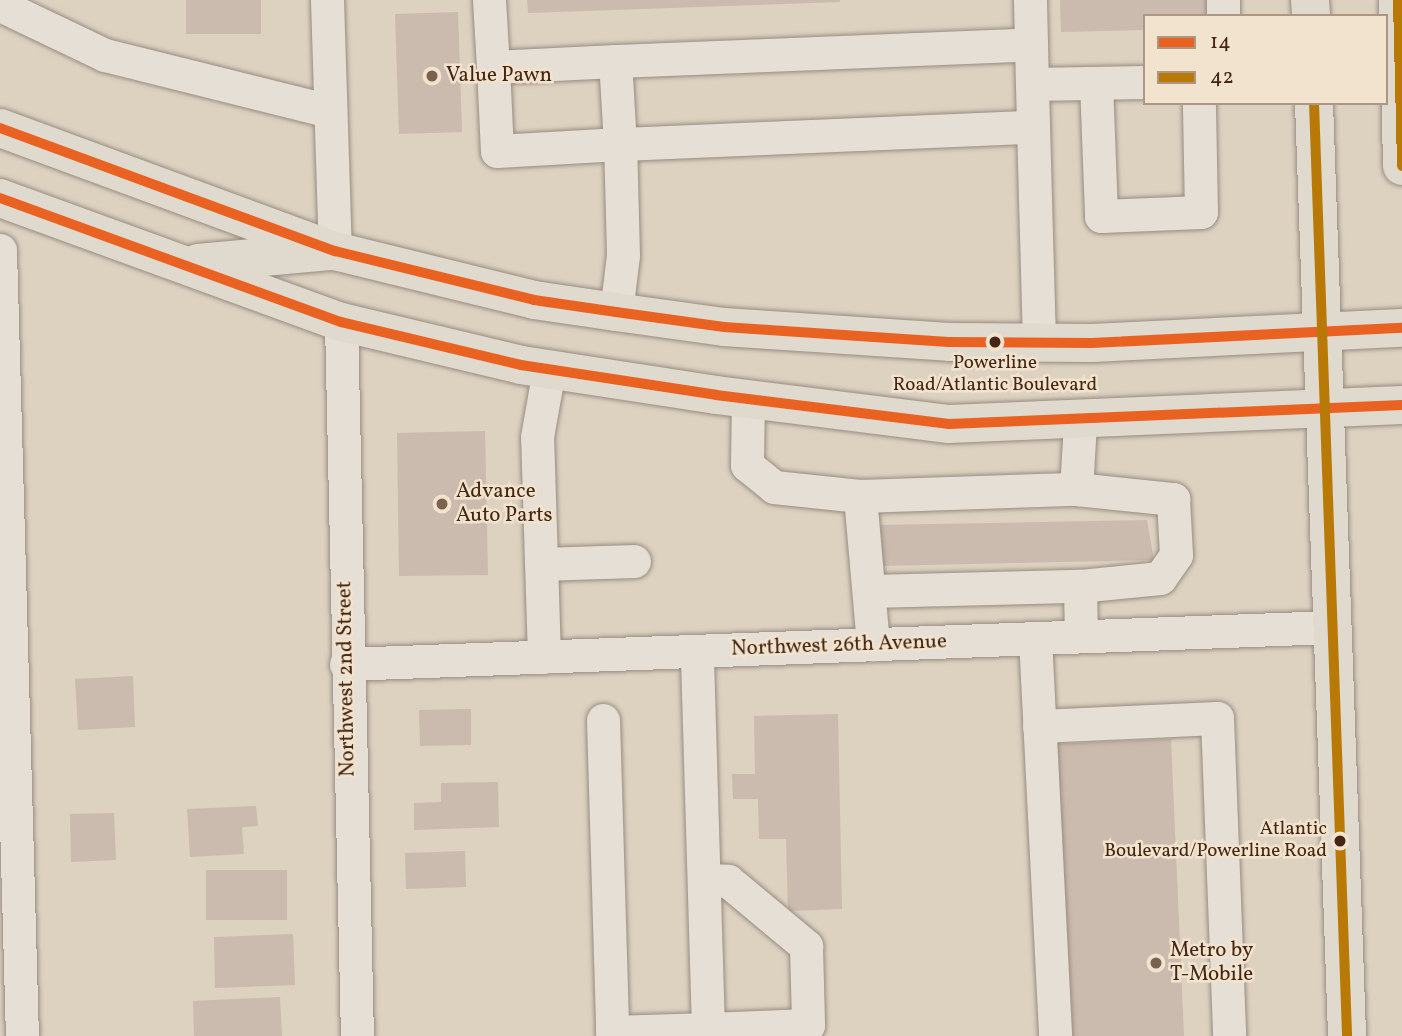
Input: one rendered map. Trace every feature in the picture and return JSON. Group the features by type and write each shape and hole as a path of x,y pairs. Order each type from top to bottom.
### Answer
{"main road":[{"path":"1398,0 1402,166"},
{"path":"1314,105 1347,1036"},
{"path":"0,128 335,251 534,300 616,312 724,327 1039,343 1323,335 1402,328"},
{"path":"0,198 161,261 341,323 549,369 748,399 949,424 1080,423 1402,405"},
{"path":"161,261 251,262 335,251"}],"street":[{"path":"327,0 335,251"},
{"path":"489,0 497,151 1033,127"},
{"path":"1030,0 1039,343"},
{"path":"0,5 105,55 330,111"},
{"path":"493,67 1031,44"},
{"path":"615,61 623,256 616,312"},
{"path":"1032,85 1143,82"},
{"path":"1096,83 1101,216 1201,212 1199,105"},
{"path":"0,250 22,1036"},
{"name":"Northwest 2nd Street","path":"341,323 345,664 358,1036"},
{"path":"544,657 537,437 549,369"},
{"path":"748,399 747,465 774,487 860,496 1076,489 1174,499 1176,555 1160,578 1080,586 870,591"},
{"path":"1076,489 1080,423"},
{"path":"860,496 873,644"},
{"path":"541,564 634,561"},
{"path":"1080,586 1081,636"},
{"name":"Northwest 26th Avenue","path":"345,664 1332,627"},
{"path":"1035,638 1055,1036"},
{"path":"697,651 708,1029"},
{"path":"1039,726 1217,718 1229,1036"},
{"path":"603,720 612,1032 808,1025 806,946 728,881 704,880"}],"building":[{"path":"186,0 261,0 261,34 186,34"},
{"path":"527,0 840,0 840,2 528,13"},
{"path":"1060,0 1212,0 1213,14 1143,14 1143,30 1061,32"},
{"path":"458,12 462,132 399,134 395,14"},
{"name":"Advance Auto Parts","path":"485,431 488,575 399,576 397,433"},
{"path":"1147,520 1154,560 878,566 879,525"},
{"path":"133,676 135,727 78,730 75,679"},
{"path":"471,709 471,745 420,746 419,710"},
{"path":"838,714 842,909 788,911 786,839 759,839 758,799 733,799 732,774 755,774 754,716"},
{"path":"1171,739 1184,1036 1065,1036 1053,744"},
{"path":"498,782 499,827 414,830 414,803 441,802 441,783"},
{"path":"256,806 258,826 242,827 244,854 190,857 187,809"},
{"path":"114,813 116,860 71,862 70,814"},
{"path":"465,851 466,887 406,889 405,853"},
{"path":"206,870 287,870 287,920 206,920"},
{"path":"293,934 295,985 215,988 214,937"},
{"path":"280,997 282,1036 194,1036 193,1001"}],"transit line":[{"name":"42","path":"1398,0 1402,166"},
{"name":"42","path":"1314,105 1347,1036"},
{"name":"14","path":"0,128 335,251 534,300 616,312 724,327 949,342 1092,343 1402,328"},
{"name":"14","path":"0,198 341,322 521,365 716,395 949,424 1402,405"}],"place":[{"name":"Value Pawn","path":"432,76"},
{"name":"Powerline Road/Atlantic Boulevard","path":"995,342"},
{"name":"Advance Auto Parts","path":"442,504"},
{"name":"Atlantic Boulevard/Powerline Road","path":"1340,841"},
{"name":"Metro by T-Mobile","path":"1156,963"}]}
